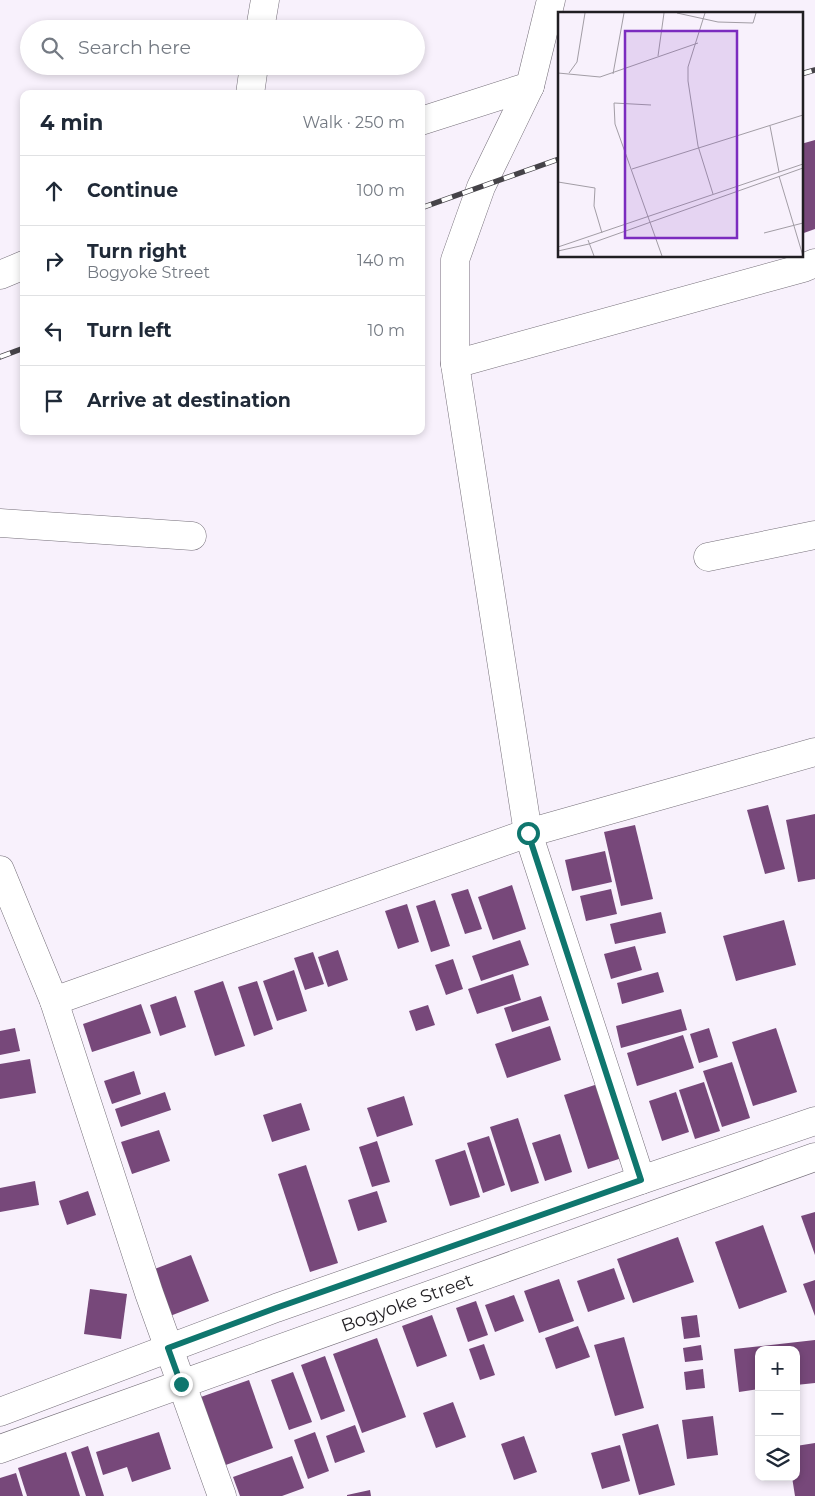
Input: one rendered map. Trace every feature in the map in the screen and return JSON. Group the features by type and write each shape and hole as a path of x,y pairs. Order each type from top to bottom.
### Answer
{"street":[{"path":"262,20 265,0"},
{"path":"551,0 530,86 481,187 454,260 454,364 528,833 641,1180"},
{"path":"251,90 253,75"},
{"path":"425,120 530,86"},
{"path":"454,364 803,268 815,263"},
{"path":"0,275 20,268"},
{"path":"0,523 192,536"},
{"path":"708,557 815,535"},
{"path":"54,1002 528,833 815,752"},
{"path":"0,870 54,1002 168,1348 222,1496"},
{"path":"0,1412 286,1304 815,1121"},
{"name":"Bogyoke Street","path":"0,1449 815,1157"}],"building":[{"path":"815,140 815,229 802,234 802,144"},
{"path":"768,805 785,869 765,874 747,810"},
{"path":"815,814 815,879 798,882 786,820"},
{"path":"635,825 653,899 621,906 604,832"},
{"path":"605,851 612,882 572,891 565,860"},
{"path":"512,885 526,929 493,940 478,897"},
{"path":"468,889 482,929 465,934 451,894"},
{"path":"611,889 617,914 586,921 580,896"},
{"path":"435,900 450,946 431,952 416,906"},
{"path":"407,904 419,942 398,949 385,911"},
{"path":"661,912 666,933 615,944 610,924"},
{"path":"784,920 796,965 736,981 723,936"},
{"path":"520,940 529,965 481,981 472,956"},
{"path":"635,946 642,970 611,979 604,954"},
{"path":"338,950 348,980 328,987 318,957"},
{"path":"313,952 324,984 305,990 294,958"},
{"path":"453,959 463,989 446,995 435,965"},
{"path":"294,970 307,1011 277,1021 263,981"},
{"path":"658,972 664,992 622,1004 617,983"},
{"path":"513,974 521,1000 477,1014 468,989"},
{"path":"223,981 245,1046 215,1056 194,991"},
{"path":"257,981 273,1029 254,1036 238,987"},
{"path":"176,996 186,1027 160,1036 150,1005"},
{"path":"541,996 549,1020 512,1032 504,1008"},
{"path":"141,1004 151,1033 92,1052 83,1024"},
{"path":"428,1005 435,1025 416,1031 409,1011"},
{"path":"681,1009 687,1030 621,1048 616,1026"},
{"path":"550,1026 561,1060 507,1078 495,1044"},
{"path":"15,1028 20,1051 0,1055 0,1031"},
{"path":"709,1028 718,1057 699,1063 690,1034"},
{"path":"776,1028 797,1092 753,1106 732,1042"},
{"path":"683,1035 694,1068 637,1086 627,1053"},
{"path":"30,1059 36,1093 0,1099 0,1064"},
{"path":"732,1062 750,1118 722,1127 703,1071"},
{"path":"134,1071 141,1094 112,1104 104,1081"},
{"path":"704,1082 720,1131 695,1139 679,1090"},
{"path":"601,1083 625,1157 588,1169 564,1095"},
{"path":"165,1092 171,1110 121,1127 115,1109"},
{"path":"676,1092 689,1132 662,1141 649,1101"},
{"path":"404,1096 413,1125 377,1137 367,1108"},
{"path":"301,1103 310,1130 272,1142 263,1115"},
{"path":"518,1118 539,1183 511,1192 490,1127"},
{"path":"159,1130 170,1161 132,1174 121,1142"},
{"path":"560,1134 572,1172 545,1181 532,1143"},
{"path":"489,1136 505,1185 483,1193 467,1143"},
{"path":"377,1141 390,1182 372,1187 359,1147"},
{"path":"465,1150 480,1197 450,1206 435,1160"},
{"path":"306,1165 338,1263 310,1272 278,1174"},
{"path":"35,1181 39,1205 0,1212 0,1188"},
{"path":"88,1191 96,1215 67,1225 59,1201"},
{"path":"377,1191 387,1222 358,1231 348,1200"},
{"path":"815,1212 815,1255 801,1216"},
{"path":"763,1225 787,1292 739,1309 715,1242"},
{"path":"678,1237 694,1282 633,1303 617,1259"},
{"path":"191,1255 209,1301 170,1316 152,1270"},
{"path":"614,1268 625,1299 588,1312 577,1281"},
{"path":"559,1279 574,1321 539,1333 524,1291"},
{"path":"815,1280 815,1316 803,1284"},
{"path":"90,1289 127,1294 121,1339 84,1334"},
{"path":"514,1295 524,1321 495,1332 485,1305"},
{"path":"476,1301 488,1335 468,1342 456,1308"},
{"path":"432,1315 447,1356 417,1367 402,1326"},
{"path":"697,1315 700,1337 684,1339 681,1317"},
{"path":"578,1326 590,1357 556,1369 545,1338"},
{"path":"624,1337 644,1408 615,1416 594,1345"},
{"path":"377,1338 406,1417 362,1433 333,1354"},
{"path":"815,1340 815,1383 800,1385 800,1346 761,1346"},
{"path":"484,1344 495,1375 480,1380 469,1349"},
{"path":"701,1345 703,1360 685,1362 683,1348"},
{"path":"755,1347 755,1390 739,1392 734,1349"},
{"path":"325,1356 345,1411 321,1420 301,1365"},
{"path":"703,1369 705,1388 686,1390 684,1372"},
{"path":"293,1372 312,1422 289,1430 271,1380"},
{"path":"249,1380 273,1448 223,1466 198,1398"},
{"path":"453,1402 466,1437 436,1448 423,1413"},
{"path":"713,1416 718,1455 687,1459 682,1420"},
{"path":"658,1424 675,1485 639,1495 622,1434"},
{"path":"355,1425 365,1452 335,1463 326,1436"},
{"path":"159,1432 171,1469 132,1482 127,1467 103,1475 96,1452"},
{"path":"315,1432 329,1471 308,1479 294,1440"},
{"path":"524,1436 537,1472 514,1480 501,1444"},
{"path":"815,1443 815,1496 795,1496 793,1481 800,1481 800,1445"},
{"path":"620,1445 630,1481 602,1489 591,1453"},
{"path":"88,1446 104,1496 86,1496 71,1452"},
{"path":"66,1452 80,1496 27,1496 18,1468"},
{"path":"292,1456 304,1488 282,1496 240,1496 233,1477"},
{"path":"16,1473 23,1496 0,1496 0,1478"},
{"path":"370,1490 371,1496 347,1496 347,1495"}],"railway":[{"path":"802,74 815,70"},
{"path":"425,207 558,159"},
{"path":"0,357 20,350"}],"route":[{"path":"181,1384 168,1348 276,1308 641,1180 528,833"}]}
